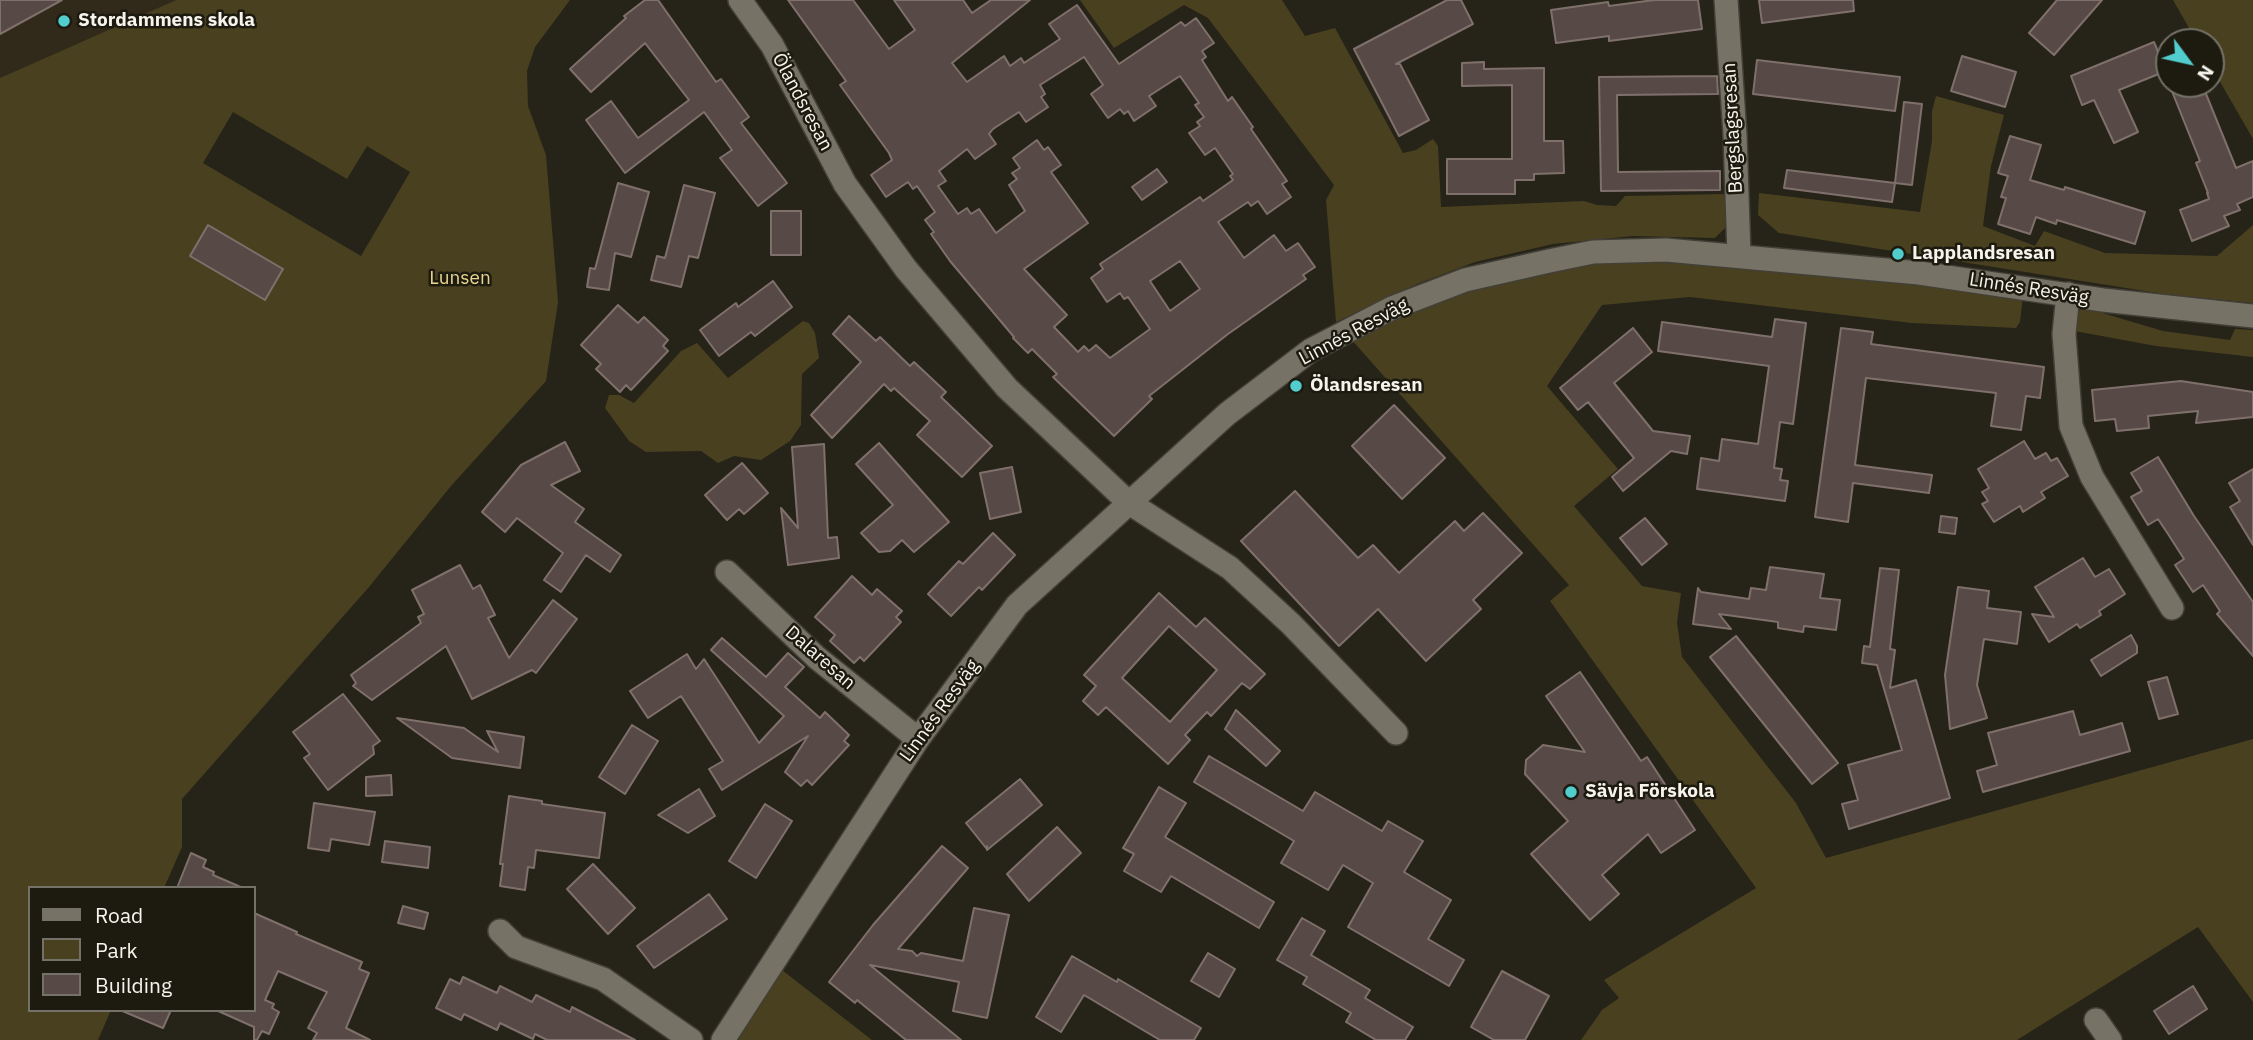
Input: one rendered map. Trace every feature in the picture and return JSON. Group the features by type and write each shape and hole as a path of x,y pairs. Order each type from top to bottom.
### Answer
{"street":[{"name":"Ölandsresan","path":"740,0 772,45 845,184 906,269 1007,388 1128,502 1230,568 1291,624 1396,733"},
{"name":"Bergslagsresan","path":"1726,0 1735,135 1739,255"},
{"name":"Linnés Resväg","path":"723,1040 918,739 1017,605 1227,414 1311,350 1392,309 1465,280 1593,252 1666,250 1919,273 2206,313 2253,316"},
{"path":"2068,295 2064,334 2071,426 2092,477 2172,608"},
{"name":"Dalaresan","path":"727,572 816,657 918,739"},
{"path":"500,931 516,947 603,979 691,1040"},
{"path":"2096,1020 2110,1040"}],"shaded area":[{"name":"Stordammens skola","path":"0,0 176,0 0,78"}],"green space":[{"name":"Lunsen","path":"176,0 570,0 535,47 527,71 528,106 546,155 558,302 546,381 451,486 369,587 182,799 182,847 165,886 28,886 28,1012 110,1012 98,1040 0,1040 0,78","holes":["233,112 347,179 367,146 410,172 361,256 203,163"]},
{"path":"1080,0 1282,0 1305,36 1335,28 1403,153 1416,150 1433,139 1438,146 1441,207 1584,201 1616,206 1625,196 1726,194 1725,228 1715,238 1633,236 1553,244 1475,262 1417,284 1336,322 1326,200 1334,185 1208,18 1184,5 1114,48"},
{"path":"2173,0 2253,0 2253,139 2225,90 2225,28 2189,28"},
{"path":"1936,96 2004,115 1991,166 1983,226 2035,246 2044,231 2105,253 2217,256 2253,225 2253,303 2164,294 1779,233 1758,215 1759,193 1920,212 1932,141 1932,111"},
{"path":"1693,257 2023,296 2020,322 2016,328 1912,323 1690,297 1602,305 1547,386 1618,469 1574,506 1642,586 1681,593 1677,623 1682,657 1796,803 1826,858 2253,739 2253,1002 2198,927 2017,1040 1581,1040 1602,1010 1619,998 1604,980 1756,888 1550,601 1569,585 1351,339 1449,295 1568,265"},
{"path":"2099,303 2099,312 2163,331 2230,340 2235,329 2253,330 2253,357 2156,346 2069,330 2079,311 2088,305"},
{"path":"803,321 809,323 815,333 819,358 802,374 801,425 790,441 761,460 734,456 718,463 701,451 646,452 629,441 605,408 609,395 619,395 634,403 681,351 697,343 728,378"},
{"path":"773,963 872,1040 723,1040"}],"building":[{"path":"0,0 62,0 0,34"},
{"path":"645,0 658,0 716,82 721,79 749,117 741,123 787,183 758,206 720,158 732,150 704,112 625,173 586,120 611,101 638,138 689,100 645,43 591,92 570,69 626,18 624,16"},
{"path":"788,0 853,0 889,49 915,30 894,0 963,0 972,13 991,0 1030,0 952,63 967,82 1004,56 1010,66 1021,58 1024,63 1060,39 1049,24 1077,5 1119,64 1181,22 1185,26 1196,18 1214,43 1202,51 1206,57 1202,60 1228,101 1232,97 1253,127 1251,129 1287,181 1282,184 1291,197 1267,214 1258,201 1251,206 1248,202 1218,222 1244,258 1274,235 1286,251 1298,243 1315,267 1303,275 1306,279 1228,334 1149,396 1152,399 1114,436 1053,377 1057,374 1032,349 1028,353 1013,338 950,261 931,234 934,232 925,220 935,212 917,186 913,189 908,182 886,197 871,175 892,160 840,85 846,81","holes":["1084,57 1103,85 1091,94 1108,118 1120,109 1124,114 1128,111 1134,121 1156,106 1149,96 1180,76 1199,103 1195,105 1204,117 1197,122 1200,126 1189,133 1205,155 1215,148 1233,174 1230,176 1233,180 1203,201 1200,197 1100,264 1103,269 1091,278 1107,302 1120,293 1124,299 1128,297 1150,329 1110,358 1096,345 1089,351 1084,346 1078,352 1054,327 1067,315 1024,269 1088,223 1051,172 1061,165 1048,147 1044,150 1037,140 1013,158 1020,168 1012,173 1017,179 1009,185 1025,211 996,233 979,209 971,214 967,208 958,214 938,186 946,181 939,171 967,149 975,159 996,144 989,134 993,129 1019,112 1026,122 1048,107 1041,97 1045,94 1040,85","1180,261 1200,289 1170,311 1150,281"]},
{"path":"1447,0 1461,0 1473,24 1396,64 1400,64 1429,120 1399,136 1354,49"},
{"path":"1654,0 1698,0 1702,29 1609,41 1609,36 1556,43 1551,10 1608,2 1609,6"},
{"path":"1759,0 1853,0 1854,11 1762,23"},
{"path":"2057,0 2102,0 2054,55 2029,33"},
{"path":"2154,42 2155,44 2155,75 2119,90 2138,132 2114,143 2094,100 2082,105 2071,76"},
{"path":"1962,56 2016,72 2005,107 1951,91"},
{"path":"1757,60 1900,77 1895,111 1753,94"},
{"path":"1484,62 1484,69 1544,68 1544,141 1563,141 1564,173 1534,174 1534,180 1515,180 1515,194 1447,194 1447,159 1512,159 1512,85 1462,86 1462,63"},
{"path":"1717,76 1718,94 1617,95 1618,172 1720,171 1720,190 1601,191 1599,77"},
{"path":"2175,98 2208,98 2236,168 2253,161 2253,197 2237,204 2240,210 2224,216 2229,226 2192,241 2180,210 2209,199 2196,163 2200,161"},
{"path":"1904,102 1922,104 1912,185 1895,183"},
{"path":"2010,136 2041,145 2030,180 2064,190 2065,187 2145,212 2135,244 2057,220 2056,224 2036,217 2030,234 1998,224 2006,198 2001,197 2008,176 1998,173"},
{"path":"1157,169 1167,182 1142,200 1132,187"},
{"path":"1787,170 1895,183 1892,202 1784,188"},
{"path":"618,183 649,192 631,257 615,253 609,290 587,287 590,268 595,269"},
{"path":"684,185 715,193 698,258 689,256 681,287 651,280 657,256 665,258"},
{"path":"771,211 801,211 801,255 771,255"},
{"path":"208,225 283,269 265,300 190,256"},
{"path":"773,281 792,307 755,336 751,332 719,356 700,330 736,303 738,307"},
{"path":"618,305 638,323 644,317 668,340 663,346 668,351 631,390 626,385 620,392 596,369 601,364 581,345"},
{"path":"849,316 876,341 880,337 910,366 914,362 946,392 941,397 992,446 962,477 917,435 930,421 894,388 891,391 884,384 832,438 811,415 861,362 833,334"},
{"path":"1775,319 1806,323 1793,424 1780,422 1774,468 1782,469 1780,480 1788,481 1785,501 1697,489 1701,458 1719,461 1722,439 1758,444 1769,366 1658,351 1662,322 1772,337"},
{"path":"1633,328 1652,352 1614,383 1653,431 1690,436 1687,454 1671,451 1623,491 1612,477 1634,458 1588,402 1578,410 1560,388"},
{"path":"1841,328 1873,332 1871,344 2044,367 2040,398 2026,396 2021,430 1991,426 1996,393 1866,378 1855,465 1932,475 1929,493 1853,483 1848,522 1815,517"},
{"path":"2181,381 2253,392 2253,417 2196,423 2198,411 2148,416 2149,428 2117,431 2115,419 2095,421 2092,390"},
{"path":"1394,405 1445,458 1402,499 1352,446"},
{"path":"2024,441 2035,459 2046,453 2051,461 2057,458 2068,476 2041,492 2045,498 2023,512 2020,506 1994,522 1982,504 1988,501 1982,492 1989,488 1978,469"},
{"path":"565,442 580,471 551,485 584,509 575,522 621,555 610,572 586,555 561,592 544,580 563,553 517,518 505,532 482,512 521,465"},
{"path":"879,443 949,522 914,552 902,540 890,551 879,552 861,533 893,505 856,464"},
{"path":"824,444 828,538 837,537 839,558 788,565 781,508 798,528 792,447"},
{"path":"2158,457 2194,516 2253,602 2253,656 2217,614 2220,611 2203,585 2193,592 2175,565 2184,559 2168,534 2158,519 2148,525 2131,497 2142,491 2131,473"},
{"path":"742,463 768,493 744,514 739,509 727,520 705,495"},
{"path":"1012,467 1021,512 990,519 980,473"},
{"path":"2253,469 2253,545 2230,507 2240,501 2229,483"},
{"path":"1295,491 1358,558 1373,545 1399,573 1455,521 1464,531 1483,513 1522,553 1473,600 1481,609 1426,661 1378,609 1339,646 1241,541"},
{"path":"1941,516 1957,518 1955,534 1939,532"},
{"path":"1645,518 1667,544 1642,565 1620,538"},
{"path":"993,533 1015,555 982,590 979,587 951,616 928,594 959,561 963,564"},
{"path":"2083,558 2095,577 2109,569 2125,594 2099,611 2101,615 2080,628 2077,624 2049,642 2032,614 2054,617 2035,587"},
{"path":"460,565 473,589 480,585 495,615 488,618 509,658 553,600 577,619 536,673 532,670 472,699 446,646 372,700 353,686 356,683 351,675 421,623 418,617 424,614 412,590"},
{"path":"1770,567 1824,574 1820,598 1840,600 1836,630 1804,626 1803,632 1778,628 1778,622 1719,614 1731,629 1693,624 1698,588 1701,592 1749,599 1751,588 1766,590"},
{"path":"1880,568 1899,570 1890,649 1895,650 1890,688 1916,680 1950,798 1849,829 1842,804 1858,800 1848,765 1902,750 1877,665 1862,663 1864,646 1870,647"},
{"path":"852,576 872,595 877,589 902,611 896,617 901,622 864,661 860,657 854,663 830,641 835,635 815,617"},
{"path":"1958,587 1989,591 1987,608 2021,612 2017,644 1984,639 1977,685 1987,718 1950,729 1945,675"},
{"path":"1159,593 1196,627 1205,618 1265,674 1250,689 1242,683 1211,716 1207,712 1185,735 1190,740 1168,764 1106,707 1098,715 1083,701 1096,686 1084,675","holes":["1169,626 1217,670 1170,722 1122,678"]},
{"path":"2131,635 2137,646 2137,653 2101,676 2091,660"},
{"path":"1736,636 1838,763 1812,784 1710,657"},
{"path":"722,638 766,677 788,653 804,667 785,687 820,718 825,712 849,735 844,741 849,745 812,785 807,780 801,786 785,772 808,736 722,790 709,769 723,761 681,696 648,718 630,691 687,654 696,669 704,659 759,743 784,716 711,650"},
{"name":"Sävja Förskola","path":"1580,672 1641,761 1647,757 1695,830 1661,853 1648,834 1602,875 1619,894 1590,920 1531,854 1568,821 1525,774 1526,760 1543,745 1585,752 1546,696"},
{"path":"2167,677 2178,714 2159,719 2148,682"},
{"path":"343,694 380,741 373,746 374,754 328,790 304,758 310,754 293,732"},
{"path":"1236,710 1280,751 1266,766 1225,729"},
{"path":"2073,711 2080,735 2122,723 2130,751 1983,792 1977,771 1997,765 1988,733"},
{"path":"397,718 464,728 498,752 487,731 524,737 520,768 452,758"},
{"path":"632,725 658,741 625,794 599,777"},
{"path":"1209,756 1303,811 1315,792 1382,831 1388,821 1423,841 1404,872 1451,900 1428,939 1464,960 1449,986 1348,927 1373,883 1343,865 1328,890 1281,863 1294,841 1194,782"},
{"path":"391,775 392,795 366,796 366,777"},
{"path":"1020,779 1042,805 987,850 987,846 986,848 966,823"},
{"path":"1159,787 1186,803 1165,837 1274,902 1259,928 1171,876 1161,892 1124,871 1134,854 1123,848"},
{"path":"699,789 715,816 688,833 658,815"},
{"path":"509,796 542,801 542,804 605,813 599,858 536,850 534,868 528,867 525,890 500,886 503,864 500,864"},
{"path":"314,803 375,812 369,845 331,839 329,851 308,848"},
{"path":"765,804 792,821 756,878 729,861"},
{"path":"1057,827 1081,853 1029,901 1007,874"},
{"path":"385,841 430,847 428,868 382,862"},
{"path":"942,846 968,868 898,949 912,951 917,956 921,953 963,961 974,908 1009,915 987,1018 953,1011 959,982 870,965 961,1040 906,1040 857,1000 855,1003 829,982 873,925"},
{"path":"191,853 206,860 203,867 214,872 213,875 238,886 178,886"},
{"path":"593,864 635,908 608,934 567,889"},
{"path":"709,894 727,919 654,968 637,946"},
{"path":"403,906 428,913 424,929 398,923"},
{"path":"256,914 362,962 359,969 369,973 346,1028 370,1040 313,1040 317,1033 308,1028 327,992 278,971 265,1000 274,1004 272,1008 279,1012 269,1034 262,1031 257,1040 254,1040 254,1027 220,1012 256,1012"},
{"path":"1302,918 1325,931 1311,955 1370,990 1365,998 1413,1027 1405,1040 1376,1040 1346,1022 1351,1013 1303,984 1307,977 1277,960"},
{"path":"1208,953 1235,969 1219,997 1191,981"},
{"path":"1072,956 1117,982 1118,979 1201,1028 1194,1040 1160,1040 1084,995 1061,1032 1036,1017"},
{"path":"1502,971 1549,996 1525,1040 1494,1040 1471,1027"},
{"path":"463,977 497,993 500,986 532,1002 536,995 570,1012 572,1007 635,1040 547,1040 535,1034 533,1039 500,1023 497,1030 464,1014 461,1020 436,1008 450,979 460,984"},
{"path":"2193,986 2207,1009 2169,1034 2154,1011"},
{"path":"125,1012 170,1012 163,1028"}],"place":[{"name":"Stordammens skola","path":"64,21"},
{"name":"Lapplandsresan","path":"1898,254"},
{"name":"Ölandsresan","path":"1296,386"},
{"name":"Sävja Förskola","path":"1571,792"}]}
